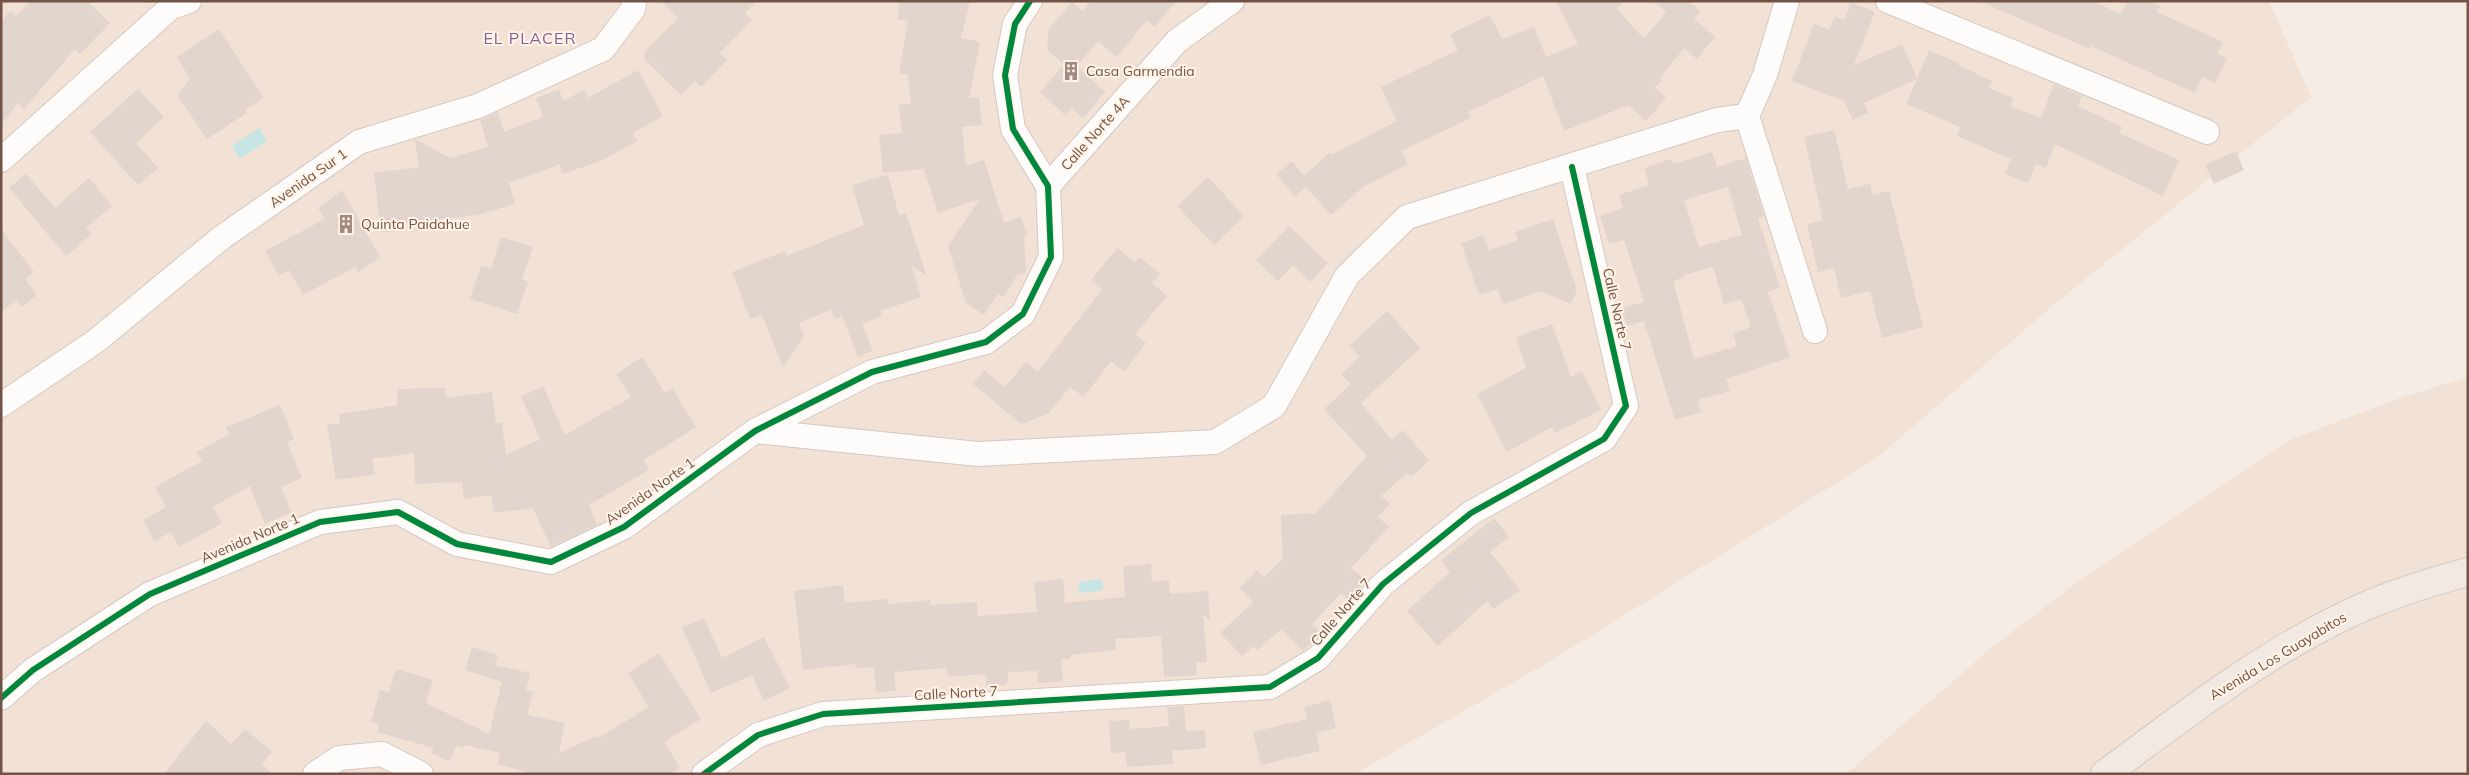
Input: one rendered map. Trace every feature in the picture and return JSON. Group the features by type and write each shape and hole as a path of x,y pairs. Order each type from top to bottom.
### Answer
{"main road":[{"name":"Avenida Los Guayabitos","path":"2105,774 2214,693 2317,630 2374,602 2430,582 2468,572"}],"street":[{"name":"Avenida Sur 1","path":"1,405 96,341 221,238 359,142 478,106 603,49 633,9 634,1"},
{"path":"1030,1 1015,24 1005,75 1014,129 1048,186"},
{"name":"Calle Norte 4A","path":"1048,186 1177,41 1232,1"},
{"path":"1787,1 1766,75 1747,116 1816,331"},
{"path":"1888,1 2208,132"},
{"path":"1,160 177,3"},
{"path":"755,431 978,454 1215,442 1274,406 1347,276 1407,216 1572,167 1717,120 1747,116"},
{"name":"Calle Norte 7","path":"704,774 758,736 822,714 1270,687 1318,658 1382,584 1471,513 1604,439 1626,406 1572,167"},
{"name":"Avenida Norte 1","path":"1,698 32,670 150,594 320,522 398,512 457,544 550,562 624,527 755,431 872,372 986,342 1023,314 1051,257 1048,186"},
{"path":"315,774 339,758 382,754 421,774"}],"shaded area":[{"path":"1,1 2269,1 2311,97 2057,302 1878,457 1554,659 1355,774 1,774"},
{"path":"2468,377 2468,774 1846,774 1990,649 2076,583 2292,439 2400,398"}],"water":[{"path":"259,128 267,141 240,159 232,146"},
{"path":"1102,579 1103,590 1080,593 1078,582"}],"building":[{"path":"31,1 88,1 110,23 80,54 75,49 24,109 18,103 1,124 1,21 10,11 16,16"},
{"path":"661,1 756,1 745,13 752,20 720,53 727,60 701,87 695,81 681,95 644,59 644,53 678,18"},
{"path":"899,1 970,1 961,38 980,42 969,98 979,97 982,125 962,127 966,166 984,160 1004,223 1021,217 1027,236 1024,237 1026,273 1018,274 1003,297 998,294 984,315 966,303 948,246 980,199 938,213 924,169 883,173 879,135 902,133 899,105 911,104 908,75 899,73 908,21 898,19"},
{"path":"1091,1 1176,1 1155,27 1147,20 1117,57 1098,41 1077,66 1105,92 1083,118 1072,108 1066,116 1040,92 1064,65 1047,50 1049,29 1072,2 1083,11"},
{"path":"1556,1 1624,1 1617,9 1644,39 1666,12 1653,1 1688,1 1700,11 1694,19 1715,37 1697,59 1684,48 1660,78 1662,80 1655,88 1666,98 1646,121 1629,105 1564,131 1543,76 1468,112 1471,118 1401,151 1408,164 1363,187 1331,215 1306,187 1295,197 1276,174 1292,161 1304,176 1329,153 1331,155 1397,121 1381,87 1458,50 1450,34 1490,15 1502,39 1534,27 1546,57 1578,44"},
{"path":"1979,1 2092,1 2121,14 2127,1 2150,1 2160,6 2157,12 2223,42 2217,53 2227,58 2215,83 2202,77 2195,93 2091,46 2090,49"},
{"path":"1851,2 1875,12 1854,65 1902,44 1917,78 1929,51 1959,63 1958,65 1992,81 1989,88 2013,98 2010,106 2041,118 2054,84 2082,96 2078,106 2122,127 2119,133 2179,160 2163,196 2055,144 2046,168 2036,164 2028,183 2005,174 2011,159 1957,136 1960,127 1906,104 1917,79 1864,103 1868,113 1853,120 1844,101 1792,81 1814,24 1829,30 1835,16 1844,20"},
{"path":"219,29 264,98 245,110 247,113 207,139 177,95 190,79 177,57"},
{"path":"638,70 663,116 633,133 637,141 603,160 563,174 560,164 509,183 515,204 477,215 399,224 400,231 381,233 374,173 419,167 415,139 450,158 488,147 480,120 498,112 504,132 543,117 536,98 559,89 563,101 584,90 588,98"},
{"path":"138,89 164,117 136,143 158,168 138,185 90,132"},
{"path":"1834,130 1848,189 1870,184 1873,195 1889,191 1923,327 1882,338 1870,291 1841,298 1834,268 1818,272 1807,224 1823,220 1804,137"},
{"path":"2236,151 2244,170 2214,184 2205,165"},
{"path":"1712,152 1717,167 1746,158 1764,216 1758,218 1780,288 1768,292 1790,357 1726,379 1730,391 1698,400 1701,412 1675,420 1644,321 1627,326 1622,308 1644,302 1624,240 1609,244 1600,216 1623,208 1619,195 1649,185 1644,168 1671,159 1673,164","holes":["1728,187 1742,235 1699,247 1684,200","1713,267 1724,304 1741,299 1751,327 1733,334 1737,346 1694,359 1673,281 1684,277 1684,275"]},
{"path":"26,174 55,208 89,178 112,206 86,228 92,234 66,256 9,188"},
{"path":"888,175 899,215 906,213 927,276 911,265 921,297 880,311 882,316 862,324 873,351 858,357 842,316 835,319 831,310 799,323 804,336 783,367 762,315 750,319 732,272 785,251 787,256 864,225 852,185"},
{"path":"1208,177 1244,216 1214,245 1177,206"},
{"path":"342,190 380,257 359,272 355,267 303,295 289,270 279,276 265,251 325,219 318,208"},
{"path":"1553,219 1577,290 1571,304 1540,291 1503,304 1498,289 1479,295 1461,243 1483,235 1489,250 1518,240 1515,232"},
{"path":"1289,226 1328,263 1310,282 1293,265 1278,281 1256,260"},
{"path":"1,229 34,272 25,279 37,295 22,307 16,300 1,312"},
{"path":"501,237 533,247 522,279 528,282 517,314 470,299 481,266 491,269"},
{"path":"1117,248 1135,262 1140,257 1160,274 1152,283 1167,296 1135,334 1146,343 1124,372 1111,361 1084,397 1070,387 1048,414 1021,424 973,384 984,370 1005,387 1026,362 1038,372 1102,289 1091,280"},
{"path":"1387,311 1420,348 1361,403 1392,440 1403,430 1429,461 1411,477 1407,473 1381,496 1390,504 1378,517 1389,527 1351,568 1366,581 1349,600 1341,593 1312,624 1321,633 1303,651 1281,629 1257,650 1253,646 1242,656 1220,633 1253,602 1239,588 1257,570 1264,577 1283,558 1281,515 1316,513 1367,456 1324,409 1351,384 1341,374 1360,357 1349,346"},
{"path":"1552,324 1571,377 1582,371 1601,410 1555,433 1552,427 1507,452 1477,394 1526,368 1516,337"},
{"path":"642,357 665,393 672,388 696,427 644,460 649,470 589,505 597,525 551,547 533,508 494,513 491,495 464,499 462,482 415,484 414,453 372,459 375,474 336,480 327,425 340,423 339,414 397,405 397,389 445,388 446,398 492,392 496,423 502,423 506,455 540,439 521,396 543,386 565,435 631,397 616,374"},
{"path":"280,405 294,439 287,442 302,478 281,487 291,512 265,524 250,486 213,507 222,523 179,547 171,532 154,541 143,520 166,507 155,487 202,461 197,452 229,434 226,427"},
{"path":"1494,518 1509,537 1490,552 1520,590 1494,609 1487,601 1438,646 1407,611 1450,572 1441,560"},
{"path":"1151,564 1152,582 1169,580 1170,594 1208,591 1210,621 1203,614 1207,662 1196,663 1197,675 1164,677 1161,636 1115,639 1116,650 1070,655 1070,659 1061,659 1063,681 1038,683 1037,671 1009,672 1006,685 986,686 986,674 948,677 947,668 894,672 896,691 876,692 874,667 856,668 855,664 803,670 794,591 843,585 845,603 888,599 888,604 930,600 930,605 977,602 978,616 1037,612 1034,582 1063,579 1065,603 1125,597 1123,566"},
{"path":"704,618 722,658 764,637 790,688 764,701 752,675 711,693 682,628"},
{"path":"472,647 498,655 495,665 530,673 526,690 533,692 527,715 565,723 559,753 597,736 598,738 649,707 628,673 659,653 701,719 664,742 680,768 671,774 524,774 525,771 498,765 500,753 465,745 463,748 457,745 449,761 431,753 434,748 377,732 379,724 371,722 380,690 389,692 396,669 433,680 426,703 489,734 502,682 465,670"},
{"path":"1330,700 1336,728 1316,733 1320,751 1261,765 1253,732 1307,719 1304,707"},
{"path":"1184,706 1186,731 1205,730 1206,748 1172,751 1173,764 1127,767 1125,752 1111,753 1109,721 1129,720 1130,729 1169,726 1167,707"},
{"path":"206,721 231,744 245,729 272,752 262,764 272,774 164,774"}],"cycle path":[{"path":"1,698 33,670 150,594 320,522 398,512 457,544 551,562 624,527 755,431 872,372 986,342 1023,314 1051,257 1048,186 1013,129 1005,75 1015,24 1030,1"},
{"path":"704,774 758,735 823,714 1270,687 1318,658 1383,584 1471,513 1604,439 1626,406 1572,167"}],"place":[{"name":"Casa Garmendia","path":"1071,71"},
{"name":"Quinta Paidahue","path":"346,224"}],"district":[{"name":"EL PLACER","path":"530,38"}]}
